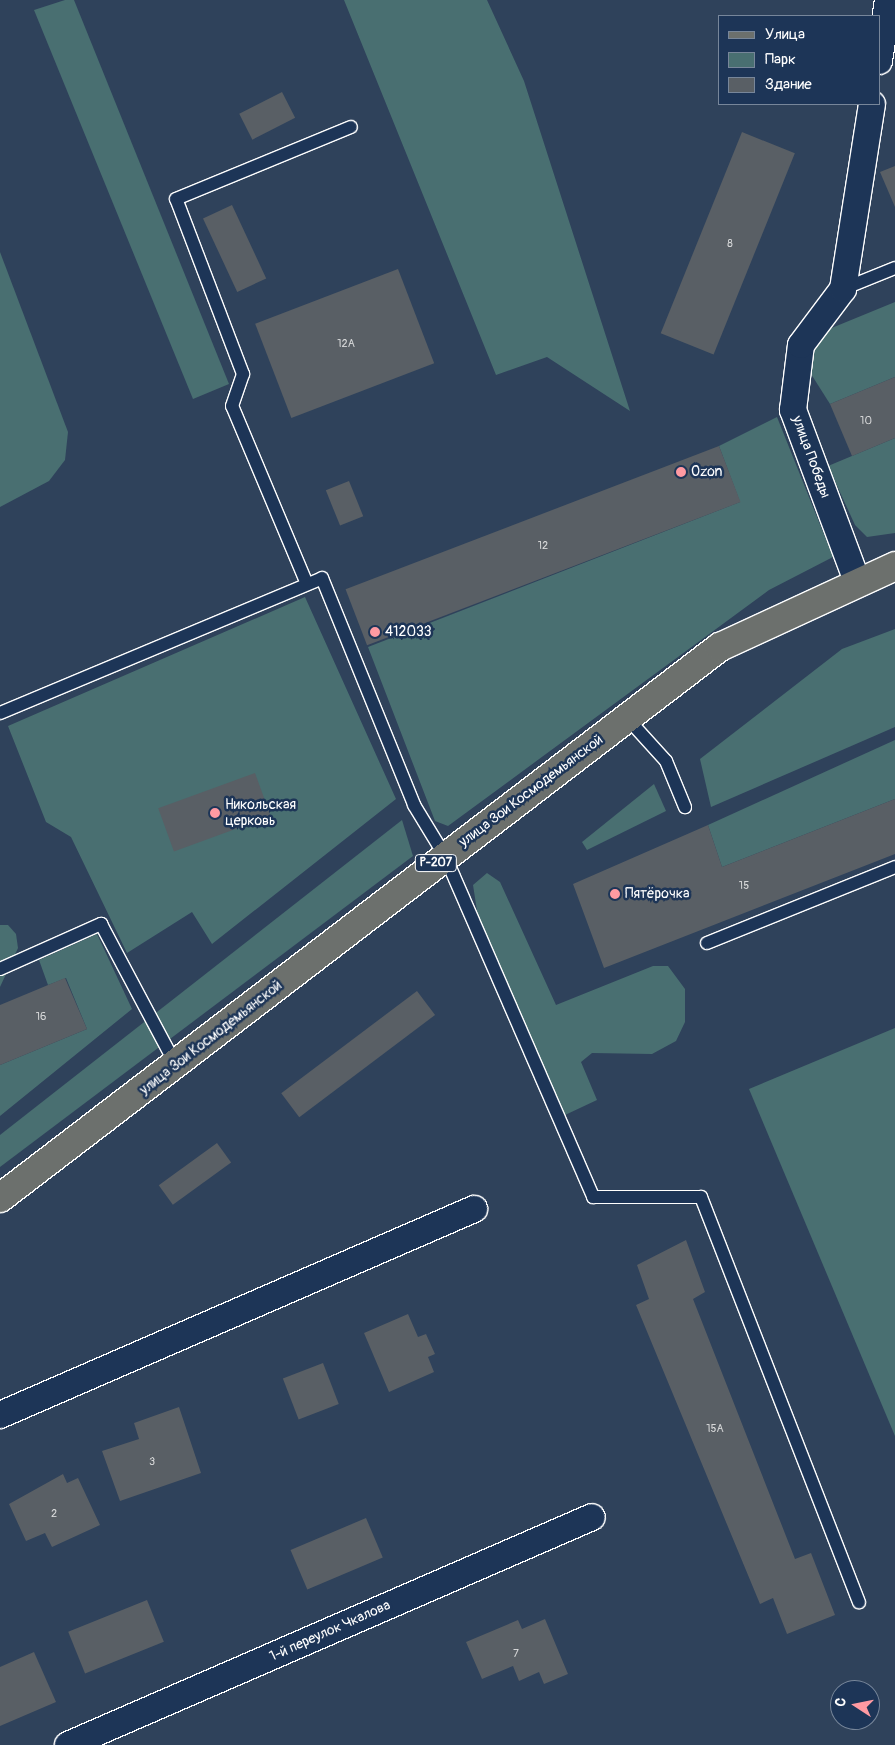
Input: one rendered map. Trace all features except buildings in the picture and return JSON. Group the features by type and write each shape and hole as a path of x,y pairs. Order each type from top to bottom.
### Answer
{"main road":[{"name":"улица Зои Космодемьянской","path":"0,1198 720,647 895,566"}],"street":[{"path":"880,54 888,0"},
{"name":"улица Победы","path":"857,582 793,410 801,345 843,289 872,105"},
{"path":"0,1415 474,1209"},
{"name":"1-й переулок Чкалова","path":"68,1745 592,1517"}],"lane":[{"path":"307,584 232,406 243,374 176,199 351,127"},
{"path":"843,289 895,268"},
{"path":"0,713 322,578 414,805 445,856 593,1197 701,1197 859,1602"},
{"path":"627,718 666,761 686,807"},
{"path":"707,943 895,867"},
{"path":"0,969 101,924 176,1065"}],"green space":[{"path":"65,0 74,0 229,384 193,399 34,10"},
{"path":"344,0 487,0 524,81 630,411 547,357 496,375"},
{"path":"0,252 68,432 65,460 49,481 0,507"},
{"path":"895,302 895,377 830,404 811,374 817,334"},
{"path":"777,417 833,557 769,590 448,826 435,821 368,647 740,502 719,446"},
{"path":"895,438 895,533 867,537 855,525 828,466"},
{"path":"305,597 396,799 212,944 192,912 127,953 71,837 46,822 8,726"},
{"path":"895,629 895,727 711,807 700,759 842,649"},
{"path":"895,740 895,799 722,867 708,825"},
{"path":"654,784 666,811 587,850 582,842"},
{"path":"402,820 413,856 0,1167 0,1135"},
{"path":"487,873 500,882 556,1005 653,966 668,966 685,989 685,1022 676,1041 652,1054 592,1053 581,1062 597,1100 565,1115 478,917 473,885"},
{"path":"0,925 8,925 16,934 18,948 0,987"},
{"path":"97,934 132,1009 0,1116 0,1065 87,1029 66,978 48,985 39,960"},
{"path":"895,1028 895,1436 749,1089"}],"place":[{"name":"Ozon","path":"681,472"},
{"name":"412033","path":"375,632"},
{"name":"Никольская церковь","path":"215,813"},
{"name":"Пятёрочка","path":"615,894"}]}
